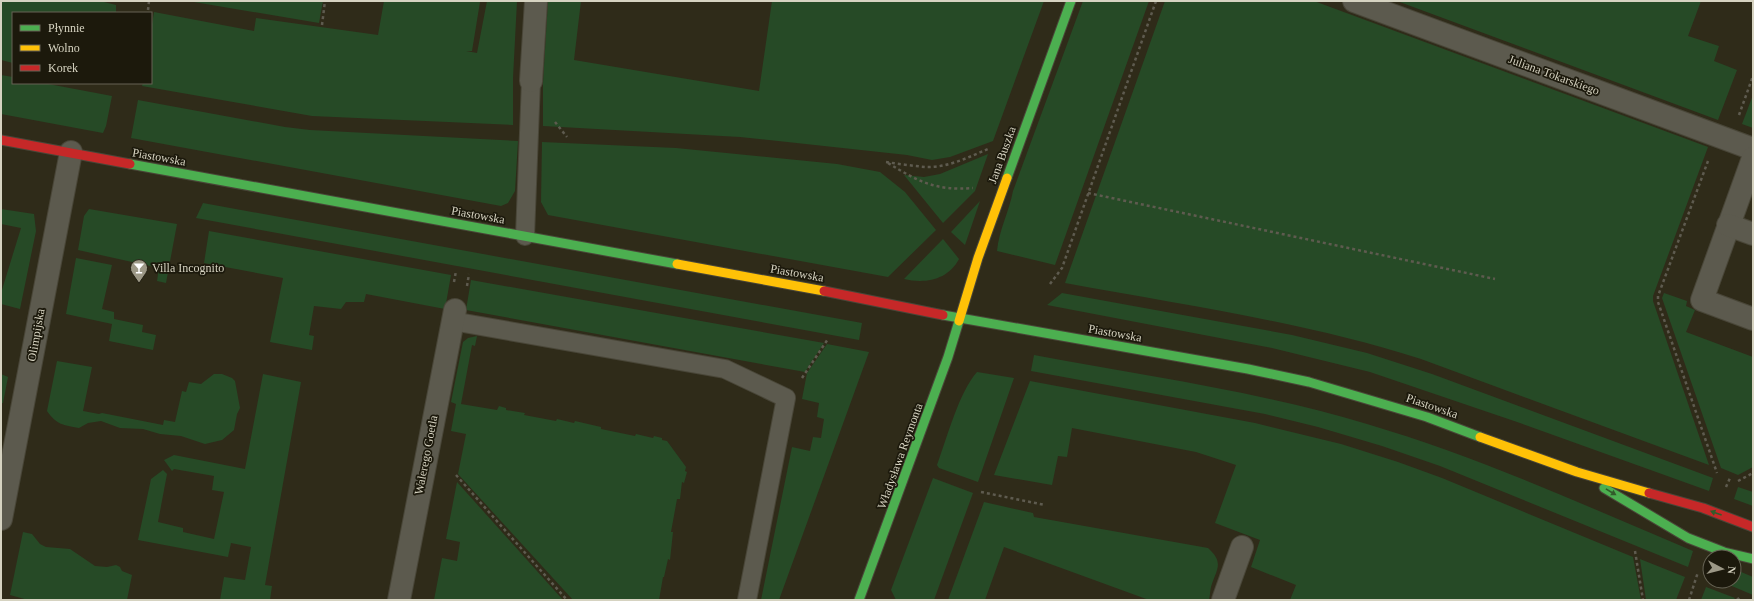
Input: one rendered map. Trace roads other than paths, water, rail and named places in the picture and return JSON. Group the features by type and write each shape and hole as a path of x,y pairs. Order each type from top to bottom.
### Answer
{"street":[{"path":"531,81 536,1"},
{"name":"Jana Buszka","path":"960,318 978,258 1071,1"},
{"name":"Juliana Tokarskiego","path":"1354,1 1753,149"},
{"name":"Piastowska","path":"1,140 868,298 960,318 1248,369 1309,382 1427,417 1577,472 1703,508 1753,527"},
{"name":"Olimpijska","path":"1,519 71,152"},
{"path":"1753,158 1702,300 1753,319"},
{"path":"1728,225 1753,234"},
{"name":"Walerego Goetla","path":"399,600 454,315"},
{"name":"Władysława Reymonta","path":"860,600 948,357 960,318"},
{"name":"Piastowska","path":"1577,472 1688,538 1724,552 1753,559"},
{"path":"1223,600 1242,547"}],"lane":[{"path":"525,236 531,81"},
{"path":"454,315 725,369 786,398 747,600"}],"place":[{"name":"Villa Incognito","path":"139,283"}]}
